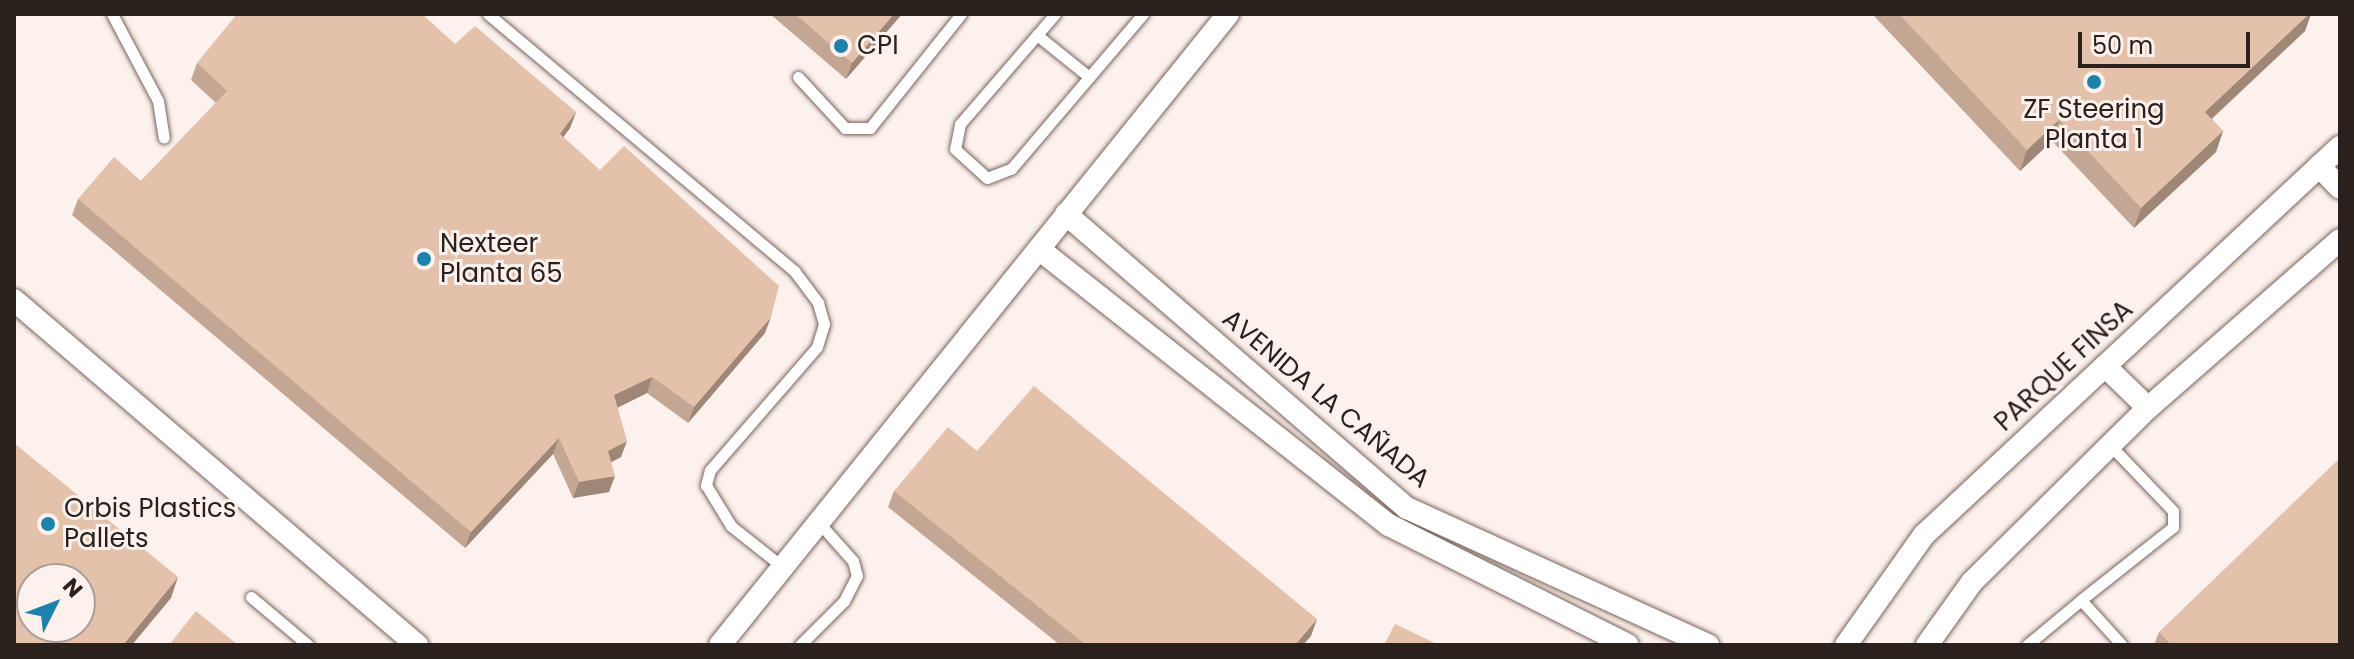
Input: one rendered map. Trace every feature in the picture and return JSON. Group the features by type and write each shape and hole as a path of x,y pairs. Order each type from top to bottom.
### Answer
{"street":[{"path":"720,645 1228,14"},
{"name":"PARQUE FINSA","path":"1846,645 1924,535 2340,147"},
{"path":"2319,166 2340,188"},
{"name":"AVENIDA LA CAÑADA","path":"1066,214 1407,508 1708,645"},
{"path":"1927,645 1972,582 2110,445 2340,240"},
{"path":"1039,249 1389,525 1628,645"},
{"path":"14,300 417,645"},
{"path":"2105,366 2148,408"}],"lane":[{"path":"112,14 158,101 164,138"},
{"path":"488,14 795,272 818,303 824,324 817,347 710,470 706,485 731,526 784,568"},
{"path":"798,77 845,128 870,128 961,14"},
{"path":"1055,14 960,124 955,149 987,178 1011,169 1143,14"},
{"path":"1037,35 1089,77"},
{"path":"2027,645 2173,527 2173,511 2110,445"},
{"path":"800,645 844,601 857,576 853,561 820,524"},
{"path":"251,597 308,645"},
{"path":"2081,600 2122,645"}],"building":[{"name":"Nexteer Planta 65","path":"237,14 422,14 455,44 475,26 576,112 560,134 600,170 624,146 779,286 771,317 694,407 652,377 614,395 627,441 608,451 615,476 579,482 559,438 471,532 78,199 114,157 141,181 227,91 197,63"},
{"path":"795,14 894,14 852,63"},
{"name":"ZF Steering Planta 1","path":"1899,14 2309,14 2205,112 2223,131 2141,208 2059,120 2027,150"},
{"path":"1034,386 1317,619 1295,645 1086,645 894,491 948,427 977,451"},
{"name":"Orbis Plastics Pallets","path":"14,443 178,577 123,645 14,645"},
{"path":"2340,458 2340,645 2171,645 2159,632"},
{"path":"196,611 238,645 169,645"},
{"path":"1395,624 1439,645 1384,645"}],"place":[{"name":"CPI","path":"841,46"},
{"name":"ZF Steering Planta 1","path":"2094,82"},
{"name":"Nexteer Planta 65","path":"424,259"},
{"name":"Orbis Plastics Pallets","path":"48,524"}]}
